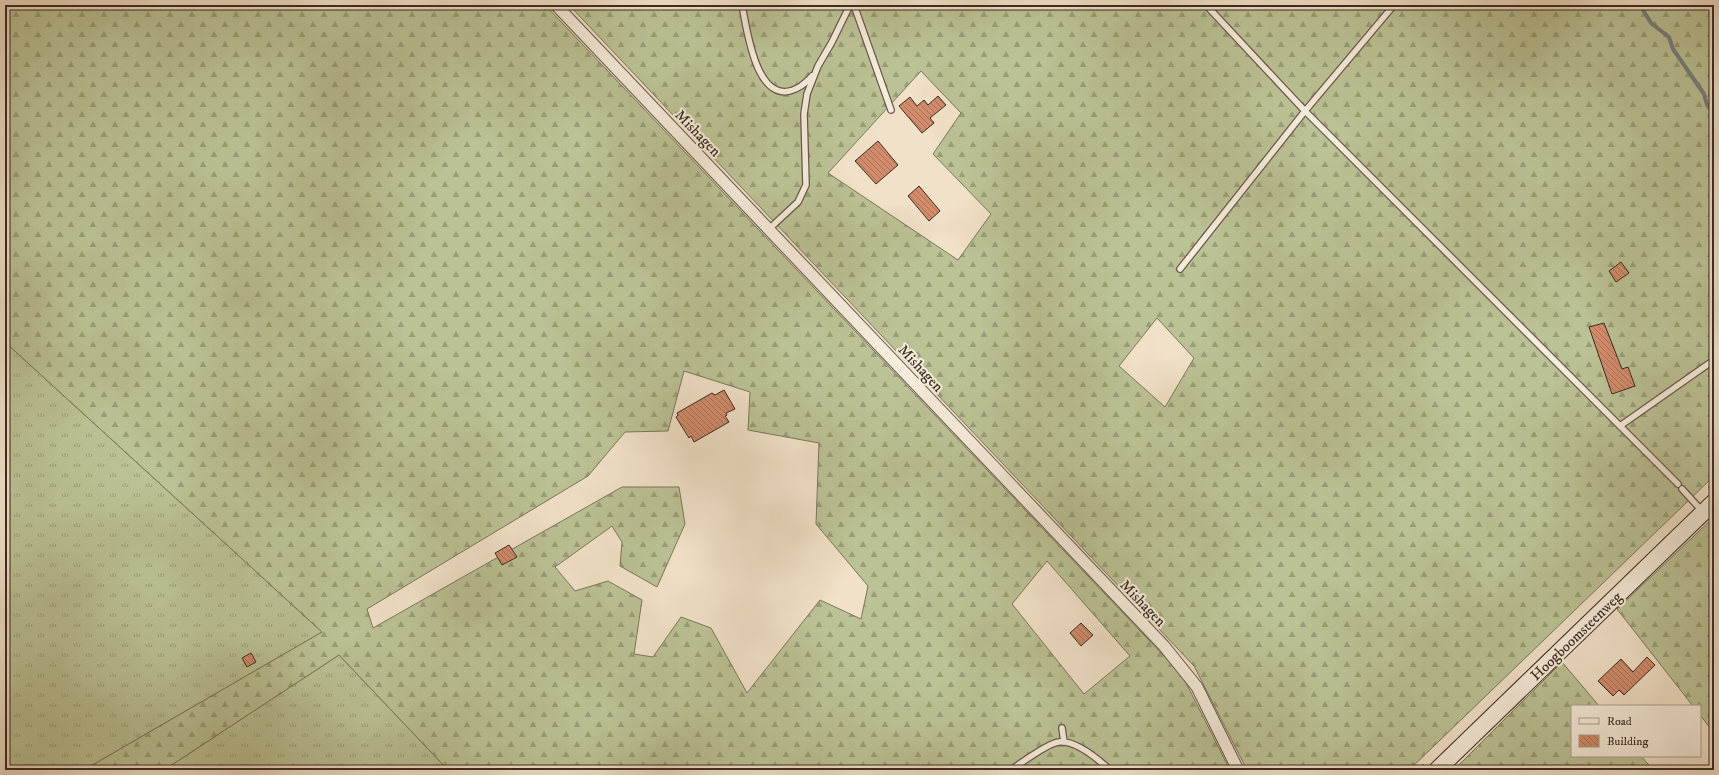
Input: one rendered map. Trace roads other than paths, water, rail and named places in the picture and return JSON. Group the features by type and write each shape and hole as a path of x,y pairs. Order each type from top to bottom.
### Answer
{"street":[{"name":"Mishagen","path":"556,5 1178,662 1203,698 1238,770"},
{"name":"Hoogboomsteenweg","path":"1438,770 1708,507"}],"lane":[{"path":"742,5 755,62 768,86 778,91 790,91 800,87 814,75"},
{"path":"769,229 798,202 806,185 804,114 807,94 814,75 850,5"},
{"path":"854,5 891,110"},
{"path":"1206,5 1305,111 1680,486 1708,507"},
{"path":"1180,269 1305,111 1394,5"},
{"path":"1620,426 1714,360"},
{"path":"1062,728 1064,742"},
{"path":"1010,770 1059,742 1071,743 1110,770"}],"waterway":[{"path":"1640,5 1651,23 1669,37 1673,49 1704,94 1707,105 1714,114"}]}
